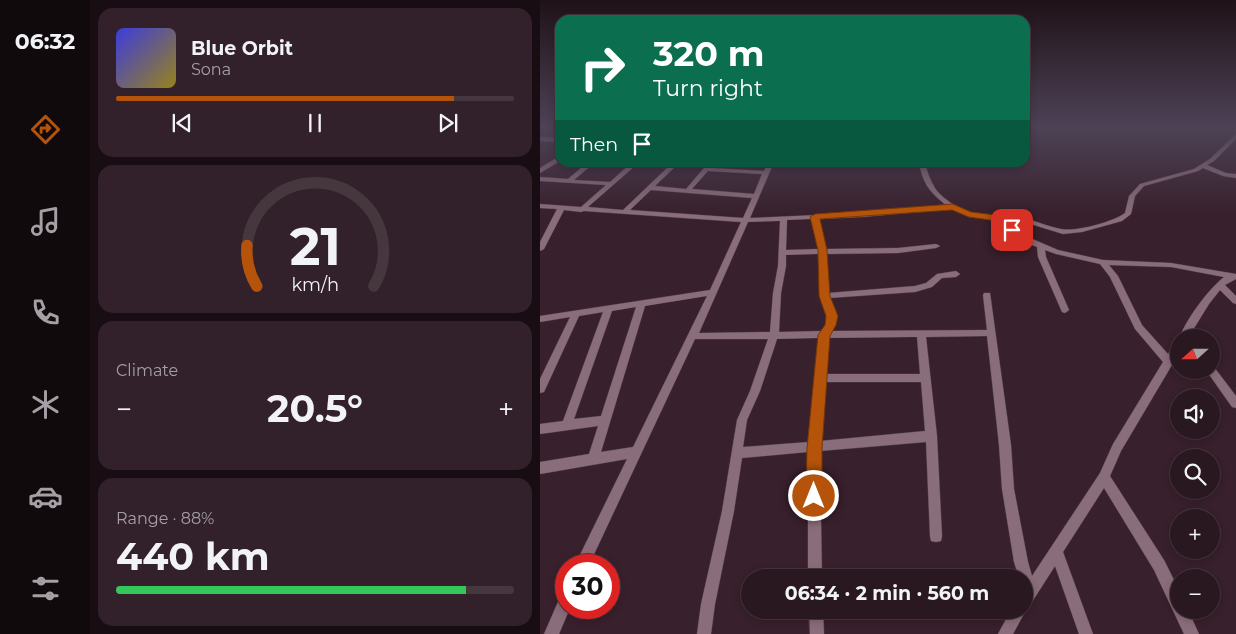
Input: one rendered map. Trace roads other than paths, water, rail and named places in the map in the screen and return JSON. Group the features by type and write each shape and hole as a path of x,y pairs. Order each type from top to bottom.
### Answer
{"street":[{"path":"1012,230 1022,220 1063,232 1114,222 1128,214 1132,196 1143,184 1185,174 1204,166 1215,156"},
{"path":"540,171 555,161"},
{"path":"1204,166 1225,175 1236,176"},
{"path":"569,181 586,167"},
{"path":"581,210 631,167"},
{"path":"624,212 673,167"},
{"path":"587,554 635,452 693,336 769,167"},
{"path":"923,167 933,191 953,207 969,215 1000,218 1012,230 1041,246 1103,262 1171,265 1234,276"},
{"path":"687,190 706,169 767,173"},
{"path":"540,179 611,184"},
{"path":"650,188 756,196"},
{"path":"540,206 746,220 953,207"},
{"path":"540,249 561,208"},
{"path":"815,217 822,250 824,296 832,316 830,325 824,335 814,448 815,569"},
{"path":"704,634 738,453 742,420 755,390 774,334 784,219"},
{"path":"782,253 822,250 881,252 936,246"},
{"path":"1041,246 1042,257 1065,310"},
{"path":"1103,262 1114,276 1138,327 1168,361"},
{"path":"824,296 915,289 929,286 940,276 956,274"},
{"path":"1189,329 1220,284 1234,276"},
{"path":"1220,284 1236,301"},
{"path":"540,320 713,292"},
{"path":"987,295 1005,445 1008,489 1022,569"},
{"path":"593,459 641,304"},
{"path":"567,425 609,308"},
{"path":"540,389 576,314"},
{"path":"921,333 931,436 936,536"},
{"path":"693,336 991,334"},
{"path":"1033,587 1104,478 1117,448 1170,358"},
{"path":"820,378 925,378"},
{"path":"1218,379 1236,404"},
{"path":"540,429 605,420"},
{"path":"738,453 814,448 931,436"},
{"path":"540,468 635,452"},
{"path":"1104,478 1159,565 1170,588"},
{"path":"1056,550 1086,634"},
{"path":"551,634 558,619"},
{"path":"816,619 817,634"},
{"path":"1005,634 1014,619"},
{"path":"1185,619 1192,634"}]}
